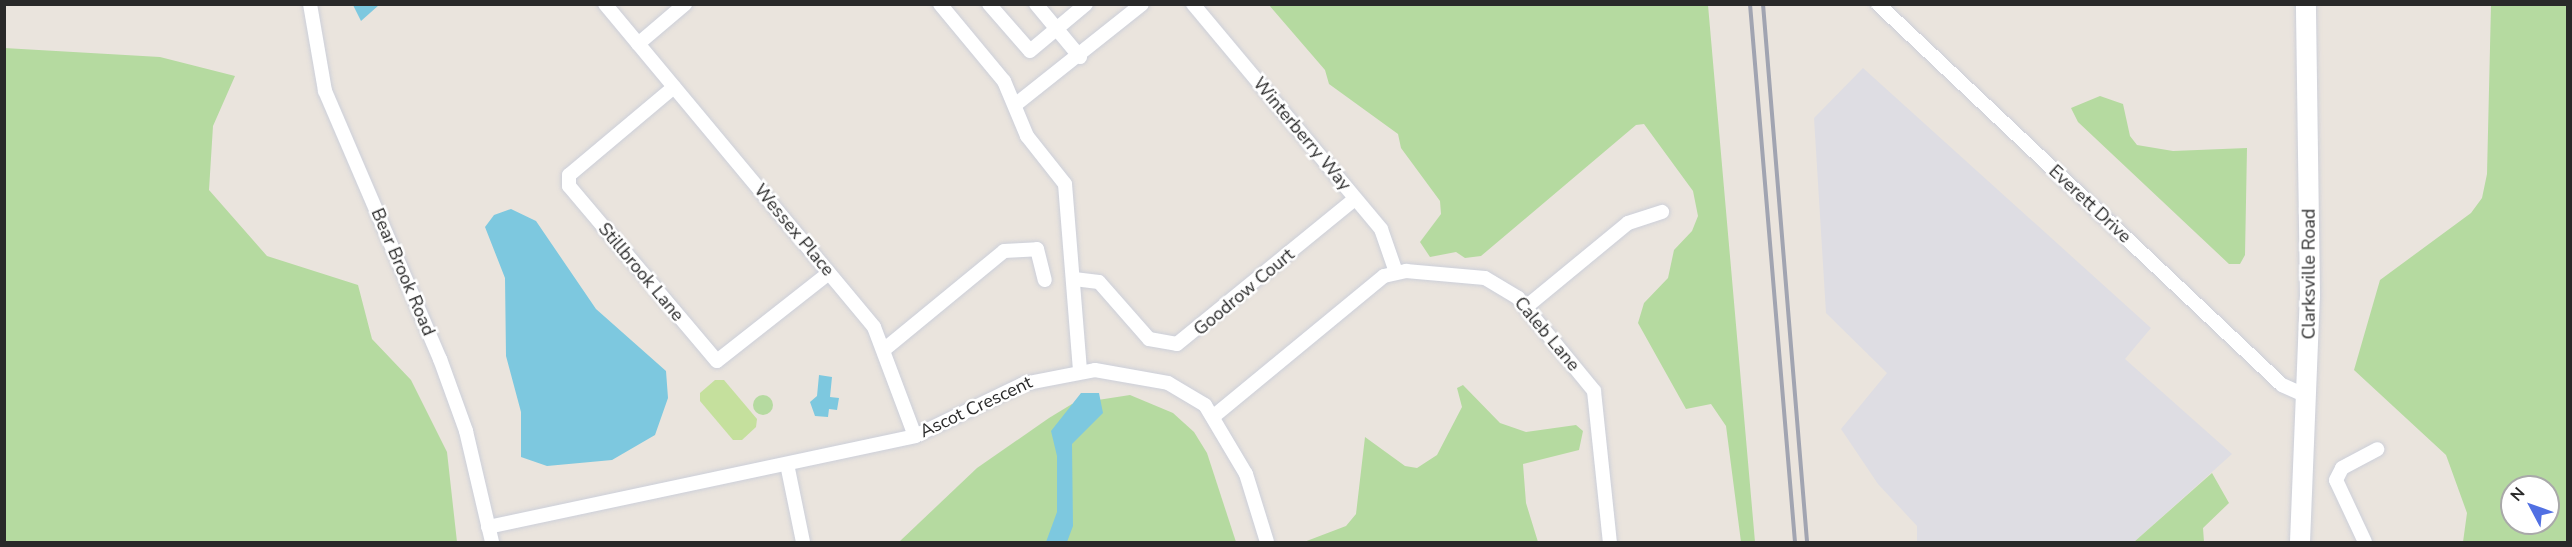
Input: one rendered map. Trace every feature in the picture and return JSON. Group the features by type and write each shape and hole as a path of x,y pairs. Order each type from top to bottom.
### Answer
{"street":[{"name":"Bear Brook Road","path":"310,4 325,91 440,358 466,431 492,543"},
{"name":"Wessex Place","path":"605,4 829,273 886,348 915,436"},
{"path":"638,44 685,4"},
{"path":"940,4 1001,77 1027,136 1065,184 1080,370"},
{"path":"989,4 1029,51 1086,4"},
{"path":"1036,4 1080,57"},
{"path":"1015,105 1080,57 1142,4"},
{"name":"Winterberry Way","path":"1193,4 1385,236 1396,272"},
{"name":"Everett Drive","path":"1878,4 2274,377 2307,396"},
{"name":"Clarksville Road","path":"2300,543 2307,396 2306,4"},
{"name":"Stillbrook Lane","path":"674,87 569,176 568,185 717,361 829,273"},
{"name":"Goodrow Court","path":"1074,279 1097,281 1149,339 1178,344 1355,199"},
{"path":"1526,308 1628,222 1662,212"},
{"path":"886,348 1006,250 1038,249 1045,280"},
{"path":"1214,416 1376,281 1396,272"},
{"name":"Caleb Lane","path":"1396,272 1485,278 1507,288 1526,308 1597,399 1610,543"},
{"name":"Ascot Crescent","path":"488,527 915,436 1023,384 1080,370 1114,371 1168,383 1214,416 1246,474 1267,543"},
{"path":"2366,543 2336,480 2342,468 2378,449"},
{"path":"786,464 803,543"}],"shaded area":[{"path":"1863,68 2151,328 2125,359 2232,454 2134,542 1917,542 1917,526 1878,484 1841,429 1887,373 1826,313 1814,118"}],"green space":[{"path":"1269,5 1708,5 1755,542 1741,542 1726,426 1711,404 1686,409 1638,323 1644,303 1668,278 1674,250 1692,231 1698,216 1693,191 1644,124 1636,125 1481,256 1465,258 1456,252 1430,257 1420,242 1441,214 1440,201 1401,148 1398,134 1329,84 1325,70"},
{"path":"2491,5 2567,5 2567,542 2463,542 2467,513 2446,455 2354,370 2380,280 2471,213 2482,198 2487,174"},
{"path":"4,48 160,57 235,76 213,126 209,190 267,256 358,285 372,339 411,380 447,452 457,542 5,542"},
{"path":"2100,96 2123,104 2130,136 2137,145 2173,151 2247,148 2245,255 2240,264 2229,264 2078,122 2071,108"},
{"path":"715,380 724,380 757,419 756,427 742,440 733,440 700,401 700,393"},
{"path":"1463,385 1500,423 1526,432 1576,425 1583,431 1579,450 1523,464 1526,503 1538,542 1304,542 1346,526 1356,514 1365,437 1405,466 1417,468 1437,455 1462,407 1457,388"},
{"path":"763,395 770,398 773,405 770,412 763,415 756,412 753,405 756,398"},
{"path":"1130,395 1173,413 1194,432 1207,453 1236,542 899,542 977,468 1049,418 1072,404"},
{"path":"2212,473 2229,503 2203,528 2204,542 2134,542"}],"water":[{"path":"353,5 379,5 361,21"},
{"path":"511,209 536,221 596,309 666,371 668,398 655,435 612,460 547,466 521,457 521,412 506,356 505,278 485,227 494,215"},
{"path":"819,375 832,377 830,397 839,398 837,410 829,409 828,417 815,416 810,402 817,396"},
{"path":"1081,393 1099,393 1103,413 1072,444 1073,526 1067,542 1046,542 1057,512 1057,456 1051,431"}],"railway":[{"path":"1750,4 1795,542"},
{"path":"1763,4 1807,542"}]}
